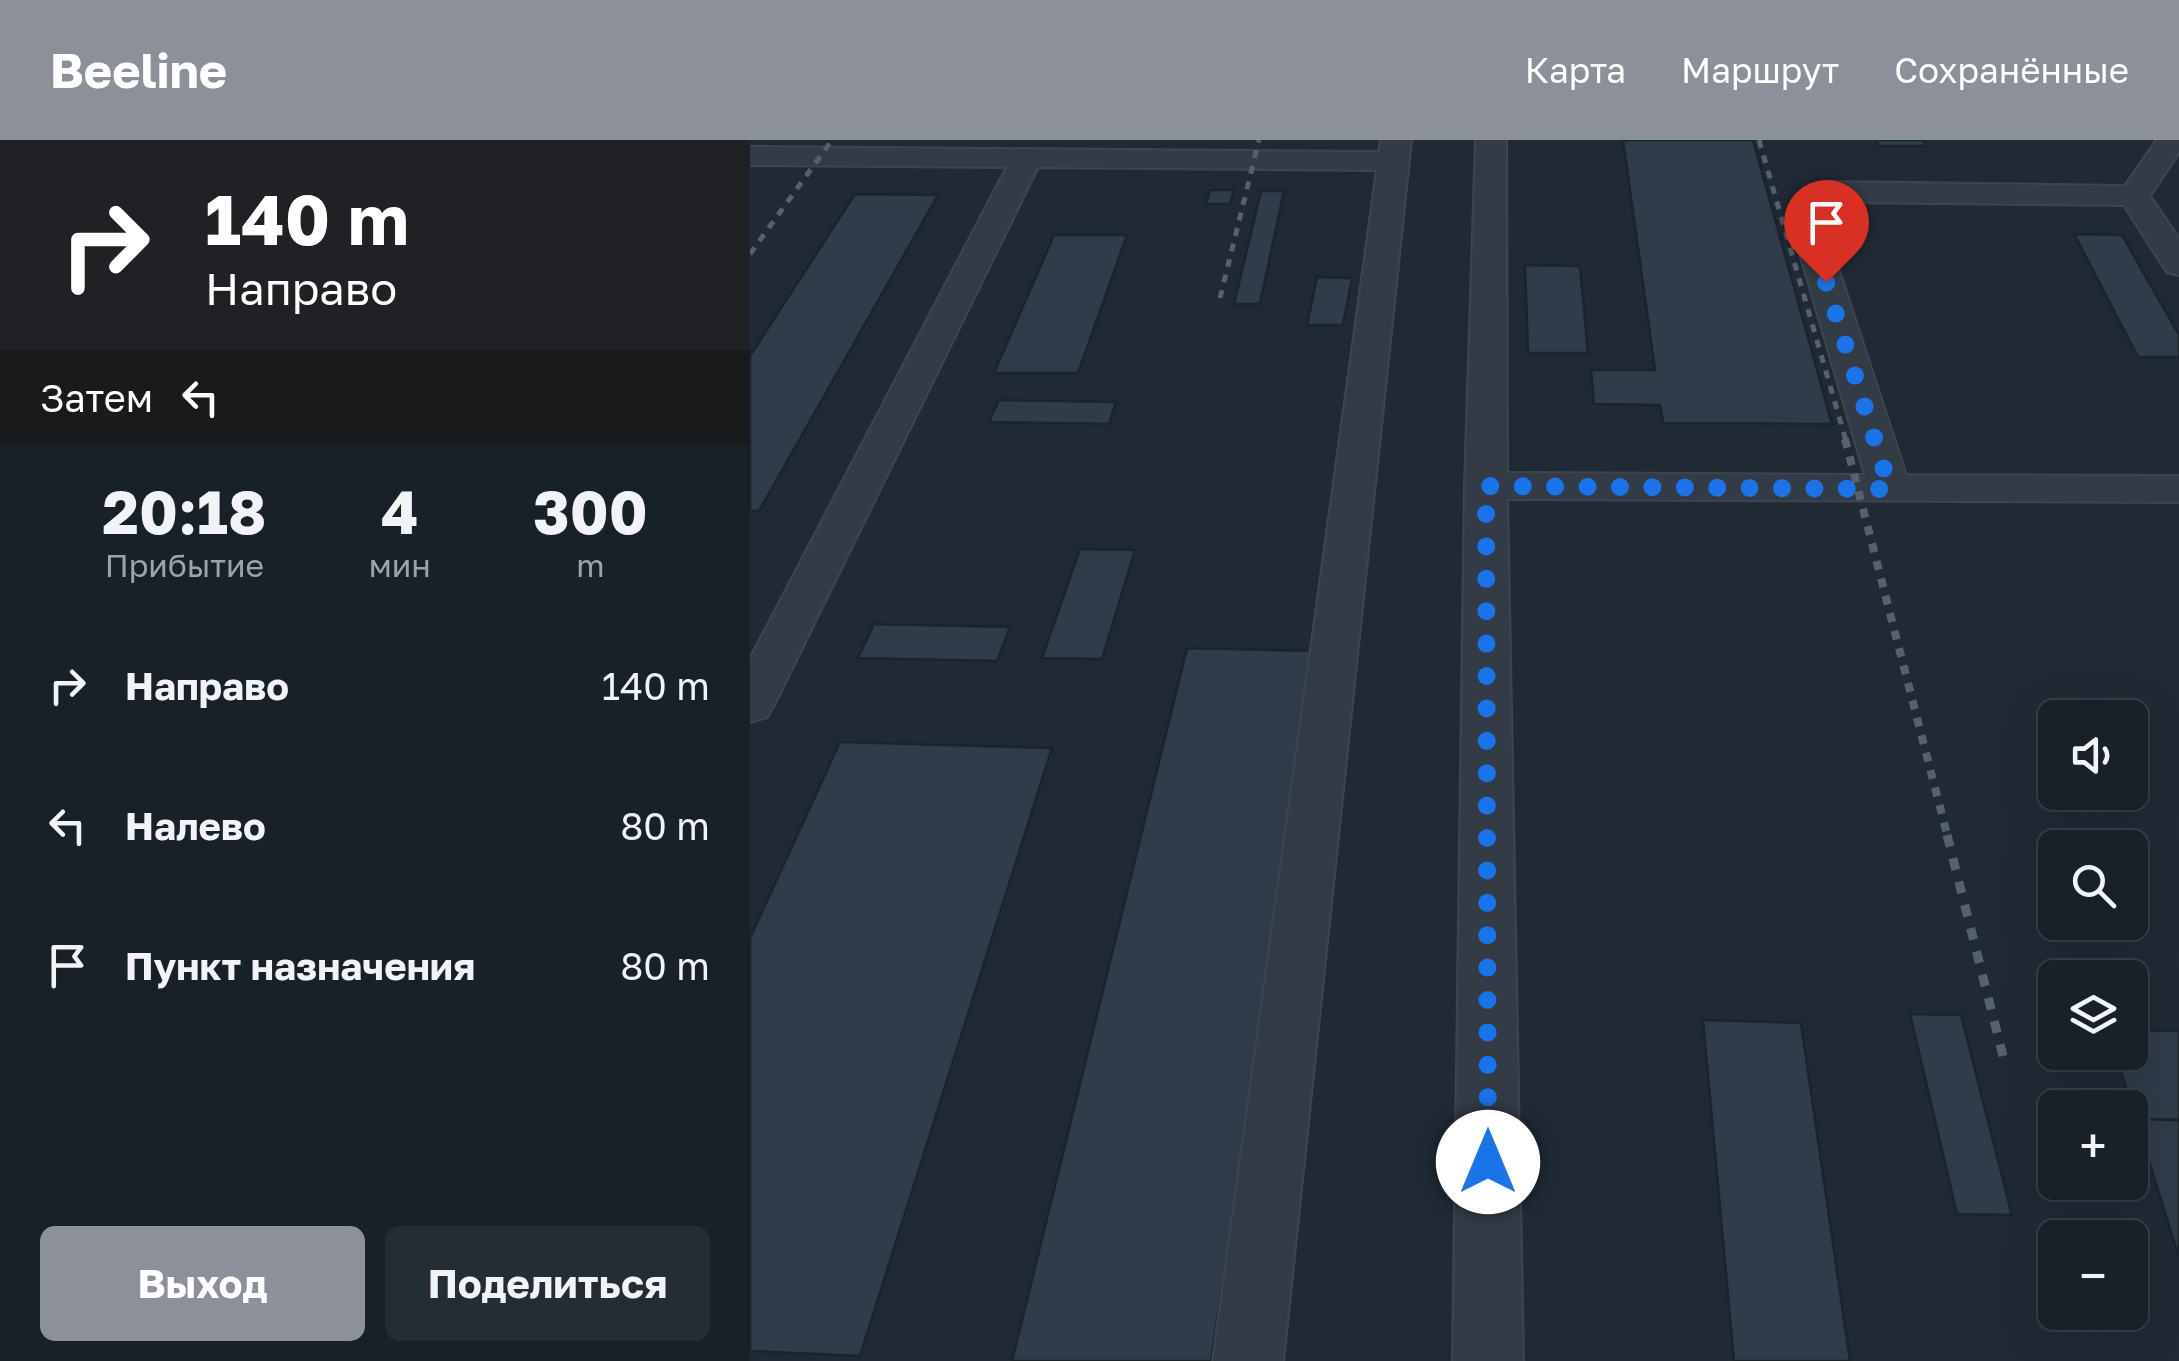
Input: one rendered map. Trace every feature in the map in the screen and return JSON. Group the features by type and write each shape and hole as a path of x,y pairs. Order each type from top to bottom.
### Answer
{"street":[{"path":"1488,1361 1486,486 1491,140"},
{"path":"2134,196 2172,140"},
{"path":"750,156 865,148 1395,151 1248,1361"},
{"path":"750,704 1051,152"},
{"path":"1890,489 1804,212 1832,192 2134,196"},
{"path":"2134,196 2179,265"},
{"path":"1486,486 2179,489"}],"building":[{"path":"1623,140 1753,140 1832,424 1663,423 1660,405 1594,404 1591,370 1655,370"},
{"path":"1876,140 1923,140 1926,146 1879,146"},
{"path":"1210,190 1234,190 1230,204 1206,204"},
{"path":"1261,191 1284,191 1260,304 1234,304"},
{"path":"855,194 938,195 759,511 750,511 750,356"},
{"path":"2074,234 2122,235 2179,335 2179,357 2138,357"},
{"path":"1054,235 1127,235 1078,373 994,373"},
{"path":"1525,265 1580,266 1588,353 1528,353"},
{"path":"1317,277 1352,278 1343,325 1307,325"},
{"path":"999,400 1116,402 1109,424 989,422"},
{"path":"1080,549 1135,550 1102,659 1042,658"},
{"path":"874,624 1010,627 997,661 858,658"},
{"path":"1187,648 1319,651 1211,1361 1012,1361"},
{"path":"840,742 1052,748 860,1356 750,1351 750,938"},
{"path":"1910,1014 1961,1015 2012,1215 1957,1214"},
{"path":"1703,1020 1801,1023 1850,1361 1734,1361"},
{"path":"2148,1030 2179,1031 2179,1120 2148,1119 2148,1090 2127,1090 2121,1070 2148,1070"},
{"path":"2148,1119 2179,1120 2179,1258 2148,1158"}],"railway":[{"path":"750,254 832,140"},
{"path":"1220,298 1259,140"},
{"path":"1759,140 1846,441"},
{"path":"1845,439 1948,838"},
{"path":"1947,835 2004,1060"}],"route":[{"path":"1488,1162 1486,486 1890,489 1826,282"}]}
